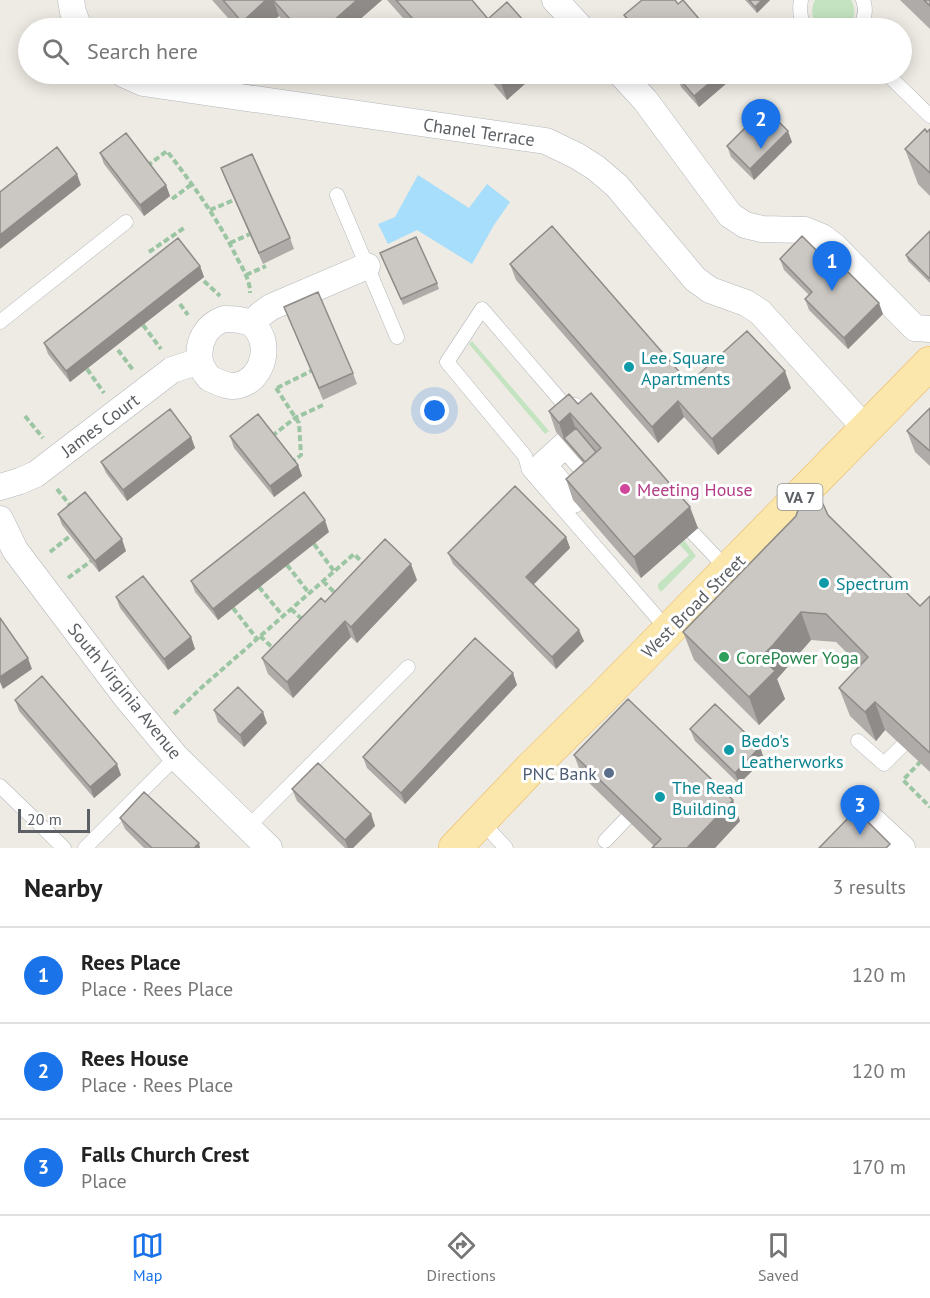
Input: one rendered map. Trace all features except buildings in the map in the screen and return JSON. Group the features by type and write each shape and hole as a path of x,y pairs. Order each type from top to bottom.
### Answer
{"main road":[{"name":"West Broad Street","path":"455,848 531,768 606,702 668,630 930,363"}],"street":[{"path":"71,0 75,18"},
{"path":"555,0 572,18"},
{"name":"Chanel Terrace","path":"150,84 546,141 596,168 617,186 695,279 710,290 746,303 760,312 866,429"},
{"path":"630,84 645,100 730,215 745,225 762,229 806,230 822,237 834,246 915,328 930,328"},
{"path":"254,325 260,315 272,307 367,266"},
{"path":"233,319 254,325 261,335 264,350 262,364 252,378 242,384 230,386 209,378 200,361 200,342 204,334 216,321 233,319"},
{"name":"James Court","path":"0,487 36,474 172,370 200,361"},
{"name":"South Virginia Avenue","path":"0,519 15,550 126,697 176,757 269,848"},
{"path":"873,820 902,848"}],"lane":[{"path":"801,0 801,18"},
{"path":"863,0 865,18"},
{"path":"897,84 930,116"},
{"path":"337,195 397,337"},
{"path":"0,322 126,222"},
{"path":"586,413 580,406 562,402 482,309 447,362 525,456 529,470 668,630"},
{"path":"693,533 728,570"},
{"path":"248,827 408,667"},
{"path":"858,741 884,764 902,746"},
{"path":"85,848 176,757"},
{"path":"0,786 64,848"},
{"path":"605,841 626,819"},
{"path":"482,821 506,848"}],"path":[{"path":"147,166 167,151 210,210 230,243 246,275 250,290 249,297"},
{"path":"172,199 192,184"},
{"path":"210,210 234,200"},
{"path":"148,252 184,228"},
{"path":"230,243 250,234"},
{"path":"246,275 266,266"},
{"path":"204,280 222,298"},
{"path":"142,325 163,352"},
{"path":"118,350 135,373"},
{"path":"87,369 106,396"},
{"path":"276,388 311,371"},
{"path":"269,380 299,423 301,455 291,463"},
{"path":"271,437 296,418 325,404"},
{"path":"25,416 45,441"},
{"path":"55,486 70,505"},
{"path":"50,552 70,536"},
{"path":"314,544 334,571"},
{"path":"174,714 354,554 367,567"},
{"path":"68,578 91,561"},
{"path":"287,565 309,593"},
{"path":"323,581 338,596"},
{"path":"259,587 283,616"},
{"path":"233,608 259,637 276,651"},
{"path":"291,609 305,622"},
{"path":"921,761 903,780 930,807"}],"green space":[{"path":"815,0 851,0 854,12 852,18 814,18"},
{"path":"472,341 549,431 545,434 469,344"},
{"path":"684,540 696,556 661,592 658,584 689,555 679,544"}],"water":[{"path":"418,175 469,208 487,184 510,202 472,264 417,230 388,244 378,224 395,217"}],"place":[{"name":"Rees House","path":"761,149"},
{"name":"Rees Place","path":"832,291"},
{"name":"Lee Square Apartments","path":"629,367"},
{"name":"Meeting House","path":"625,489"},
{"name":"Spectrum","path":"824,583"},
{"name":"CorePower Yoga","path":"724,657"},
{"name":"Bedo's Leatherworks","path":"729,750"},
{"name":"PNC Bank","path":"609,773"},
{"name":"The Read Building","path":"660,797"},
{"name":"Falls Church Crest","path":"860,835"}]}
